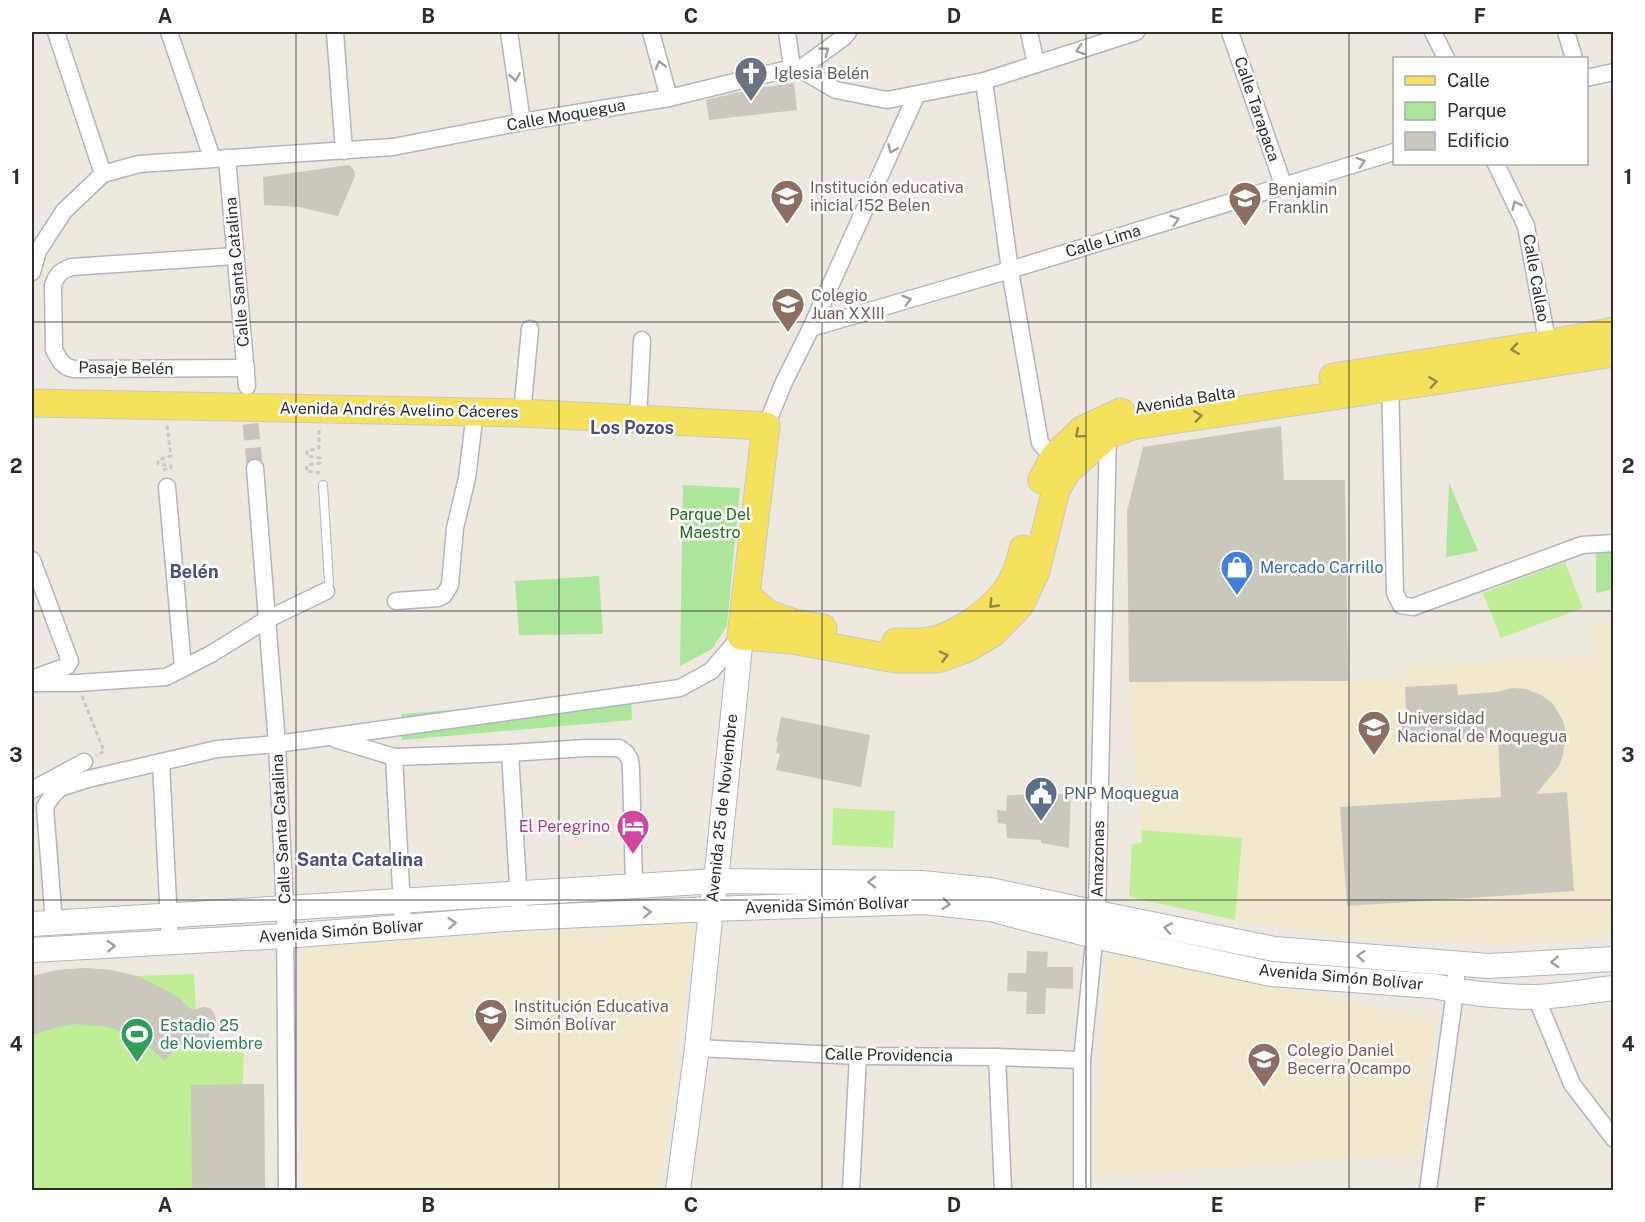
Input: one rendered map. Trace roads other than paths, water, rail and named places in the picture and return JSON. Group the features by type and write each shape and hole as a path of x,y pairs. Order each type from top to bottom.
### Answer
{"main road":[{"name":"Avenida Balta","path":"1549,354 1614,331"},
{"name":"Avenida Balta","path":"741,636 792,640 896,659 937,659 966,649 993,633 1020,605 1036,571 1061,464 1082,430 1107,427 1128,409 1389,378 1549,354 1614,353"},
{"name":"Avenida Andrés Avelino Cáceres","path":"32,403 473,420 523,428 765,433"},
{"name":"Avenida Andrés Avelino Cáceres","path":"32,421 319,425 473,420 522,413 638,419 765,433"},
{"name":"Avenida 25 de Noviembre","path":"678,1191 697,1048 765,433"},
{"name":"Avenida Balta","path":"746,594 768,614 794,623 895,642 929,641 956,632 982,616 1006,591 1020,563 1042,477 1061,464"},
{"name":"Avenida Simón Bolívar","path":"43,924 716,881 922,883 990,890 1096,925 1271,974 1433,986 1455,991 1536,997 1614,988"},
{"name":"Avenida Simón Bolívar","path":"32,950 284,936 520,918 924,902 990,909 1274,949 1489,966 1614,959"},
{"path":"78,921 80,948"},
{"path":"1271,974 1274,949"}],"street":[{"path":"56,32 103,174"},
{"name":"Calle Santa Catalina","path":"169,32 220,158 235,256 247,386"},
{"path":"335,32 344,151"},
{"path":"508,32 522,122"},
{"path":"651,32 669,98"},
{"path":"787,32 796,69 836,90 887,100 984,81 1136,32"},
{"path":"796,69 848,32"},
{"path":"1029,32 1036,64"},
{"name":"Calle Tarapaca","path":"1230,32 1284,187"},
{"path":"1433,32 1446,57"},
{"path":"1566,32 1574,57"},
{"name":"Calle Moquegua","path":"32,272 38,251 64,211 103,174 139,164 393,147 522,122 669,98 796,69"},
{"path":"1588,78 1614,72"},
{"path":"984,81 1010,270 1040,443 1061,464"},
{"path":"765,433 784,382 811,328 916,96"},
{"name":"Calle Lima","path":"811,328 1010,270 1393,153"},
{"name":"Calle Callao","path":"1496,165 1526,226 1549,354"},
{"name":"Pasaje Belén","path":"235,256 71,267 62,270 56,276 53,285 54,350 61,362 74,369 246,368"},
{"path":"522,413 530,329"},
{"path":"638,419 642,340"},
{"path":"1389,378 1395,593 1401,605 1413,607 1582,545 1614,543"},
{"path":"396,601 438,598 444,595 450,585 455,528 467,478 473,420"},
{"name":"Amazonas","path":"1082,1191 1082,1060 1096,925 1107,427"},
{"name":"Calle Santa Catalina","path":"255,468 277,744 285,909 287,1191"},
{"path":"167,487 183,668"},
{"path":"32,560 70,661 67,666 32,679"},
{"path":"32,683 77,684 166,677 212,654 266,620 326,591"},
{"path":"43,924 45,807 60,788 88,779 217,749 277,744 680,688 711,671 741,636"},
{"path":"328,737 394,757 619,748 626,753 631,769 634,885"},
{"path":"510,753 520,918"},
{"path":"394,757 403,926"},
{"path":"32,790 84,762"},
{"path":"161,762 170,942"},
{"path":"1428,1191 1457,963"},
{"path":"1536,997 1572,1084 1614,1139"},
{"name":"Calle Providencia","path":"697,1048 858,1056 1082,1060"},
{"path":"851,1191 858,1056"},
{"path":"998,1057 1003,1191"}],"lane":[{"path":"323,485 329,583 326,591"}],"tunnel":[{"path":"248,400 255,468"}],"place":[{"name":"Iglesia Belén","path":"751,102"},
{"name":"Institución educativa inicial 152 Belen","path":"787,225"},
{"name":"Benjamin Franklin","path":"1245,227"},
{"name":"Colegio Juan XXIII","path":"788,333"},
{"name":"Mercado Carrillo","path":"1237,596"},
{"name":"Universidad Nacional de Moquegua","path":"1374,756"},
{"name":"PNP Moquegua","path":"1041,822"},
{"name":"El Peregrino","path":"633,855"},
{"name":"Institución Educativa Simón Bolívar","path":"491,1044"},
{"name":"Estadio 25 de Noviembre","path":"137,1063"},
{"name":"Colegio Daniel Becerra Ocampo","path":"1264,1088"}],"district":[{"name":"Los Pozos","path":"632,427"},
{"name":"Belén","path":"194,571"},
{"name":"Santa Catalina","path":"360,859"}],"park label":[{"name":"Parque Del Maestro","path":"710,523"}]}
